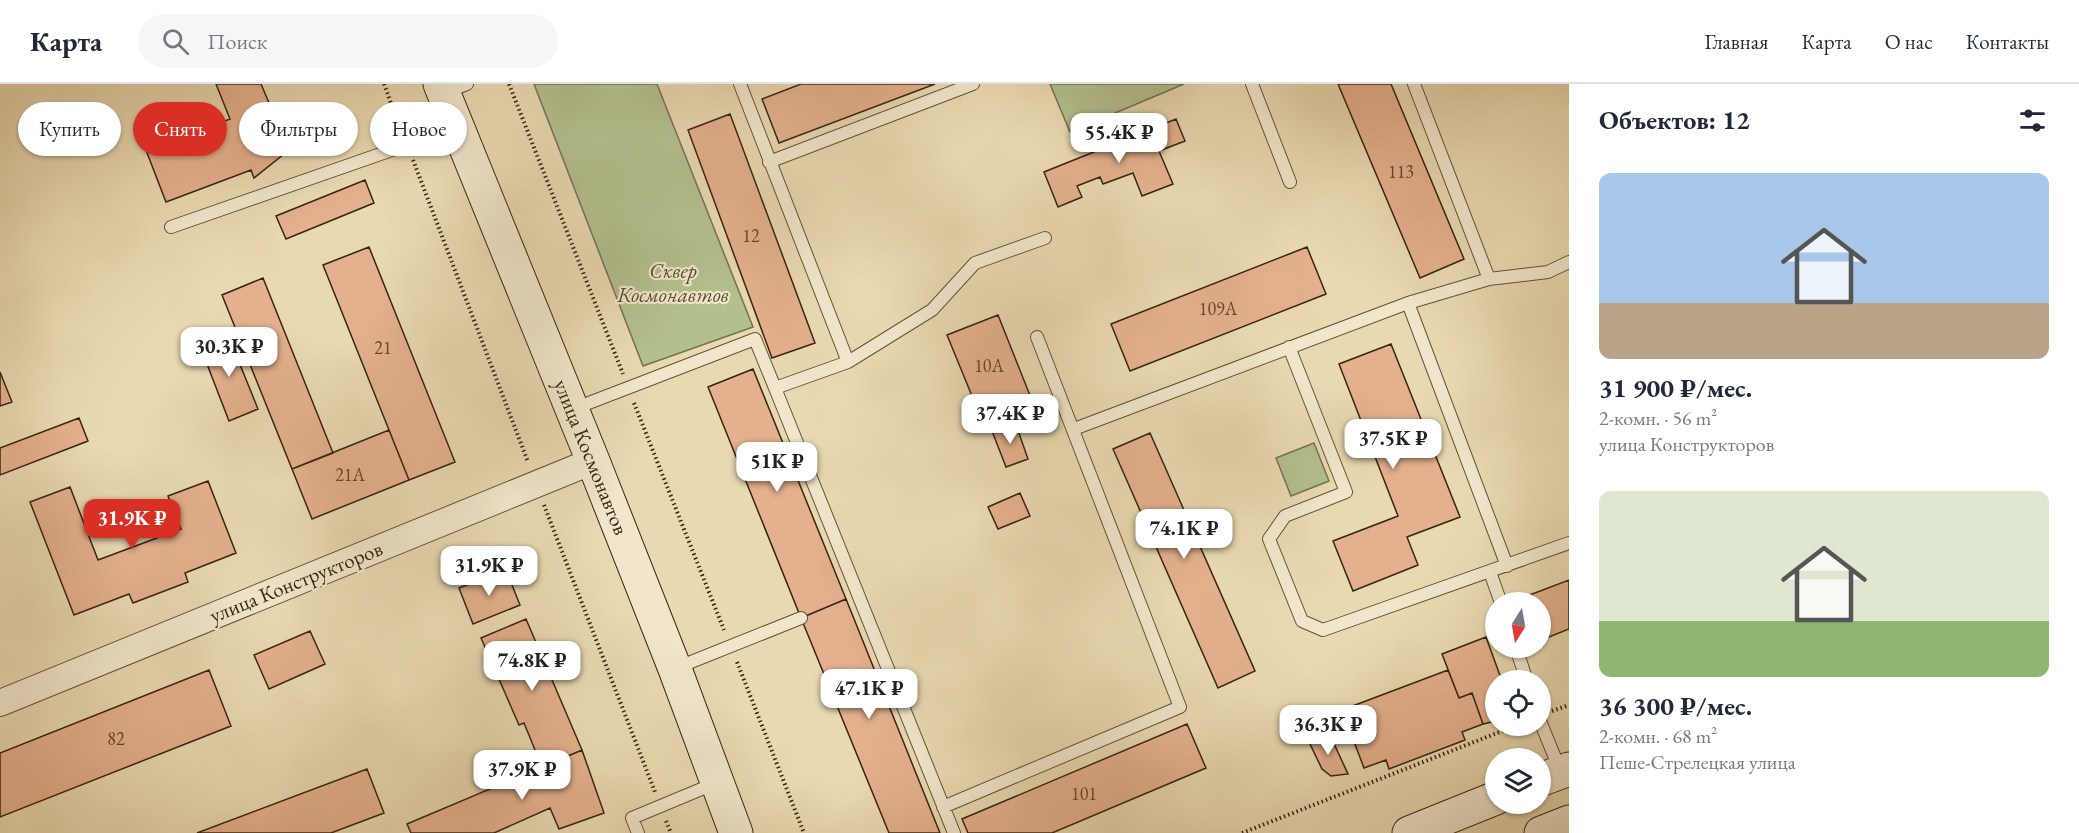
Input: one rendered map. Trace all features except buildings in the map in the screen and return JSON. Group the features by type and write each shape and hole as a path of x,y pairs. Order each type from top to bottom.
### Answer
{"main road":[{"name":"улица Космонавтов","path":"450,87 453,102"},
{"name":"улица Космонавтов","path":"467,152 675,669 736,833"},
{"path":"1409,833 1485,802"},
{"path":"1541,833 1569,822"}],"street":[{"name":"улица Конструкторов","path":"0,703 593,462"}],"lane":[{"path":"740,84 848,362"},
{"path":"769,162 973,84"},
{"path":"1252,84 1290,182"},
{"path":"1414,84 1489,279"},
{"path":"171,227 373,156"},
{"path":"775,388 848,362 932,310 975,263 1045,238"},
{"path":"1074,429 1408,303 1489,279 1548,272 1569,262"},
{"path":"1408,303 1507,566"},
{"path":"943,807 1180,707 1037,337"},
{"path":"572,410 755,339 954,833"},
{"path":"1289,347 1346,492 1285,516 1269,539 1302,621 1323,630 1569,543"},
{"path":"1491,572 1497,592"},
{"path":"846,599 859,594"},
{"path":"675,669 801,618"},
{"path":"1545,736 1557,774"},
{"path":"638,833 632,818 717,783"}],"path":[{"path":"384,84 391,102"},
{"path":"509,84 804,833"},
{"path":"412,156 671,833"},
{"path":"1242,833 1489,736"}],"green space":[{"name":"Сквер Космонавтов","path":"534,84 657,84 753,327 643,366"},
{"path":"1050,84 1184,84 1070,132"},
{"path":"1314,443 1329,481 1291,496 1276,458"}]}
